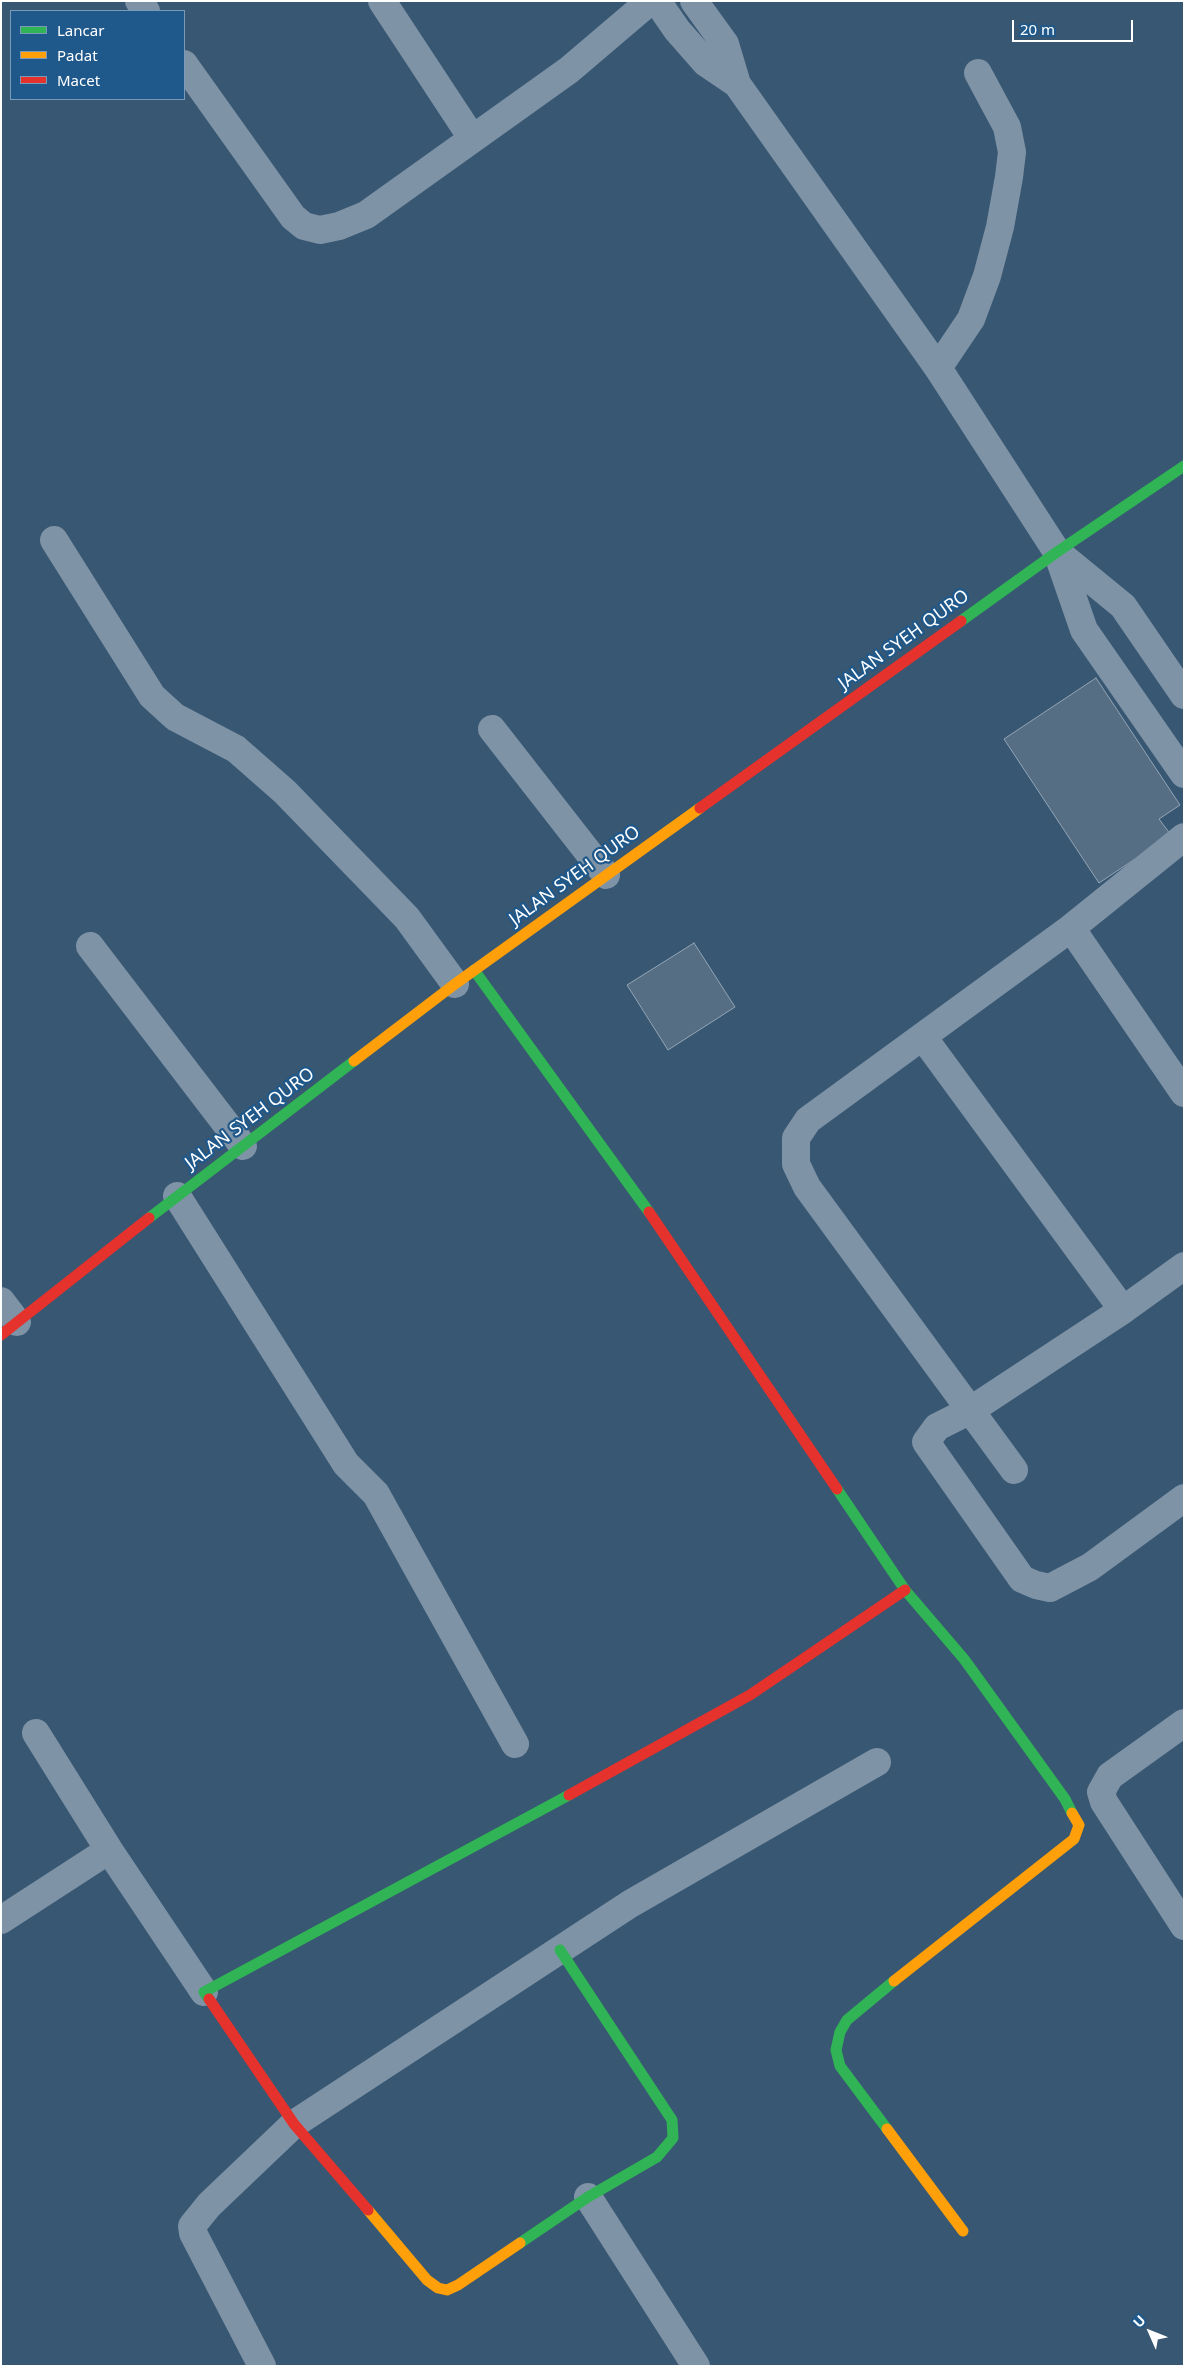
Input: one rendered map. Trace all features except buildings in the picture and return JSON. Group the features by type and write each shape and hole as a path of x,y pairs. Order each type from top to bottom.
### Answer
{"street":[{"path":"382,1 472,138"},
{"path":"185,65 293,217 304,226 320,230 339,226 366,215 569,70 650,1"},
{"path":"657,1 677,30 706,63 738,84"},
{"path":"694,1 724,44 738,84 938,368 1057,552 1084,630 1184,774"},
{"path":"938,368 970,319 987,276 1000,228 1009,177 1012,152 1007,127 978,73"},
{"name":"JALAN SYEH QURO","path":"6,1319 177,1196 464,977 1057,552 1184,466"},
{"path":"54,540 152,696 175,717 236,749 285,792 464,977 677,1252 905,1590 964,1659 1065,1799 1079,1825 1074,1838 867,2002 847,2020 840,2032 836,2050 840,2066 963,2231"},
{"path":"1057,552 1123,606 1184,695"},
{"path":"492,729 606,875"},
{"path":"1014,1470 807,1187 796,1164 796,1138 808,1120 1071,928 1184,837"},
{"path":"1071,928 1184,1093"},
{"path":"90,946 243,1146"},
{"path":"923,1037 1122,1310"},
{"path":"177,1196 346,1464 376,1494 515,1744"},
{"path":"1184,1266 1122,1310 971,1410 937,1427 926,1442 1022,1579 1036,1585 1050,1588 1090,1567 1184,1498"},
{"path":"204,1992 567,1797 750,1695 905,1590"},
{"path":"1181,1918 1104,1802 1101,1792 1110,1776 1184,1723"},
{"path":"36,1733 109,1850 294,2124 427,2280 438,2288 447,2290 458,2285 588,2198 657,2157 668,2145 674,2128 672,2120 560,1950"},
{"path":"262,2366 200,2246 192,2226 209,2205 294,2124 630,1904 877,1762"},
{"path":"1,1920 109,1850"},
{"path":"588,2198 696,2366"}],"traffic: fast":[{"path":"961,621 1057,552 1184,466"},
{"path":"474,970 649,1212"},
{"path":"149,1218 354,1061"},
{"path":"837,1489 905,1590 964,1659 1065,1799 1072,1813"},
{"path":"209,1999 204,1992 569,1795"},
{"path":"520,2243 588,2197 657,2157 673,2138 672,2120 560,1950"},
{"path":"887,2129 840,2066 836,2050 840,2032 847,2020 894,1981"}],"traffic: slow":[{"path":"354,1061 455,984 700,808"},
{"path":"894,1981 1074,1839 1079,1825 1072,1813"},
{"path":"887,2129 963,2231"},
{"path":"368,2210 427,2280 438,2288 447,2290 458,2285 520,2243"}],"traffic: jam":[{"path":"700,808 961,621"},
{"path":"649,1212 837,1489"},
{"path":"1,1335 149,1218"},
{"path":"569,1795 750,1695 905,1590"},
{"path":"209,1999 294,2124 368,2210"}]}
